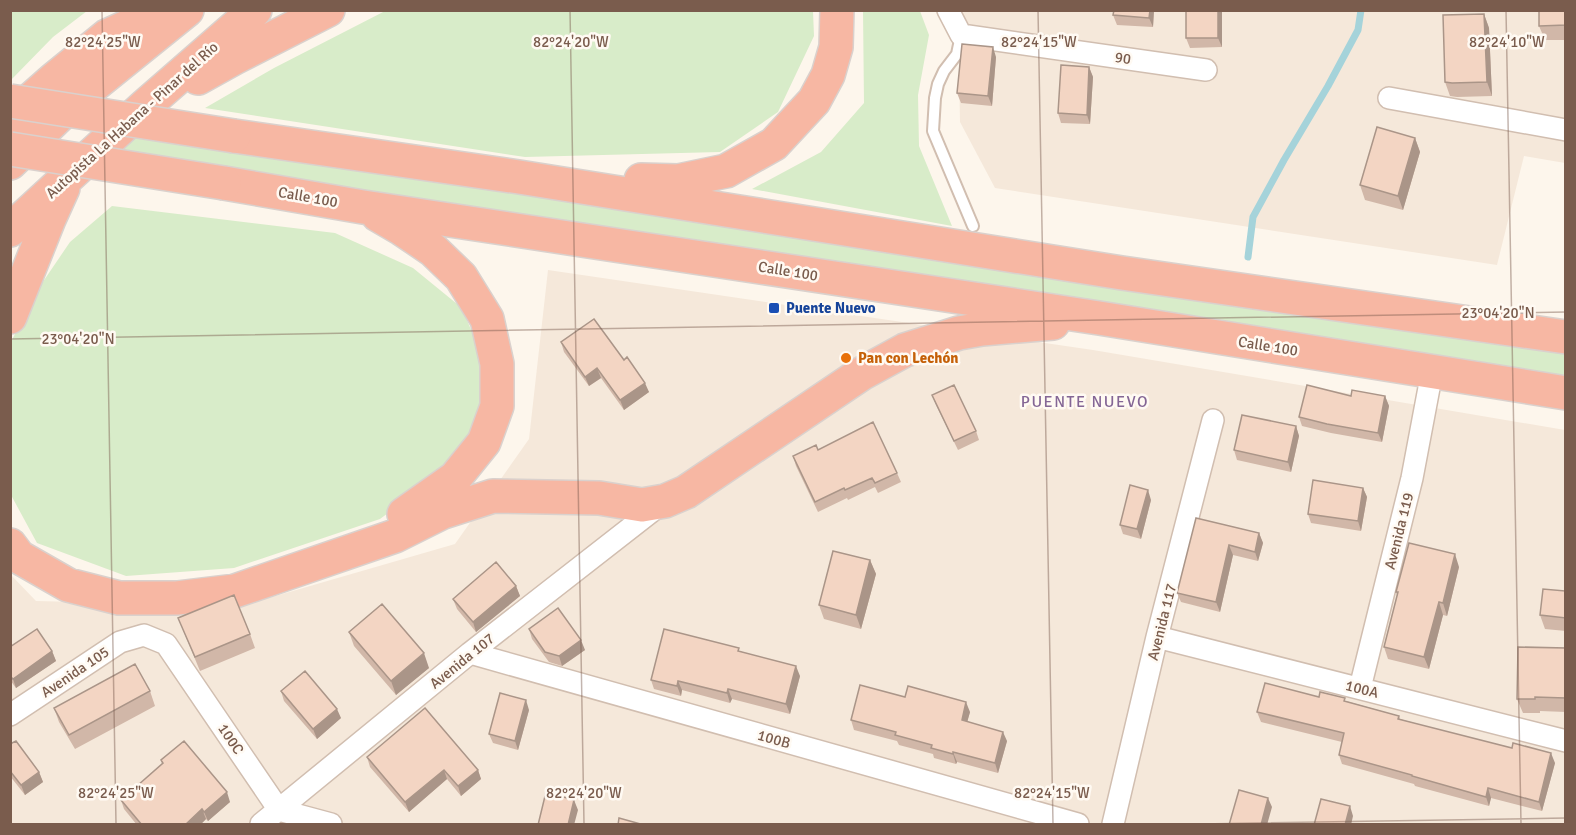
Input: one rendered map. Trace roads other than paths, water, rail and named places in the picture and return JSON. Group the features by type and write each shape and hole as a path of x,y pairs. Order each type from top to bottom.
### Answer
{"highway":[{"path":"73,102 107,36 127,10"},
{"path":"10,118 107,36 164,10"},
{"path":"10,163 73,102 186,10"},
{"name":"Autopista La Habana - Pinar del Río","path":"10,230 255,10"},
{"path":"141,110 234,58 328,10"},
{"path":"519,177 678,182 726,171 774,144 814,101 828,75 836,47 837,10"},
{"path":"10,101 519,177 1122,273 1566,337"},
{"name":"Calle 100","path":"10,149 363,207 1098,318 1566,393"},
{"path":"10,317 69,175"},
{"path":"10,520 16,530 53,563 114,582 176,583 240,578 388,526 455,478 484,442 497,406 497,364 487,319 460,277 433,250 363,207"},
{"path":"10,545 19,557 68,585 119,598 177,598 234,591 395,536 443,512 493,496 599,498 642,505 665,501 686,492 861,374 905,350 959,333 982,329 1098,318"}],"street":[{"path":"948,10 961,35"},
{"name":"90","path":"961,35 1206,70"},
{"path":"1389,98 1566,130"},
{"name":"Avenida 119","path":"1360,688 1412,478 1432,372"},
{"name":"Avenida 117","path":"1113,825 1157,638 1213,420"},
{"name":"Avenida 107","path":"261,825 471,653 665,501"},
{"name":"Avenida 105","path":"10,716 120,642 144,635"},
{"name":"100C","path":"144,635 166,644 279,810"},
{"name":"100A","path":"1157,638 1566,741"},
{"name":"100B","path":"471,653 1078,825"},
{"path":"279,810 331,825"}],"lane":[{"path":"961,35 957,54 944,71 938,84 933,131 973,226"}],"waterway":[{"path":"1248,257 1253,217 1358,30 1361,10"}],"place":[{"name":"Puente Nuevo","path":"774,308"},
{"name":"Pan con Lechón","path":"846,358"}],"district":[{"name":"PUENTE NUEVO","path":"1085,402"}]}
